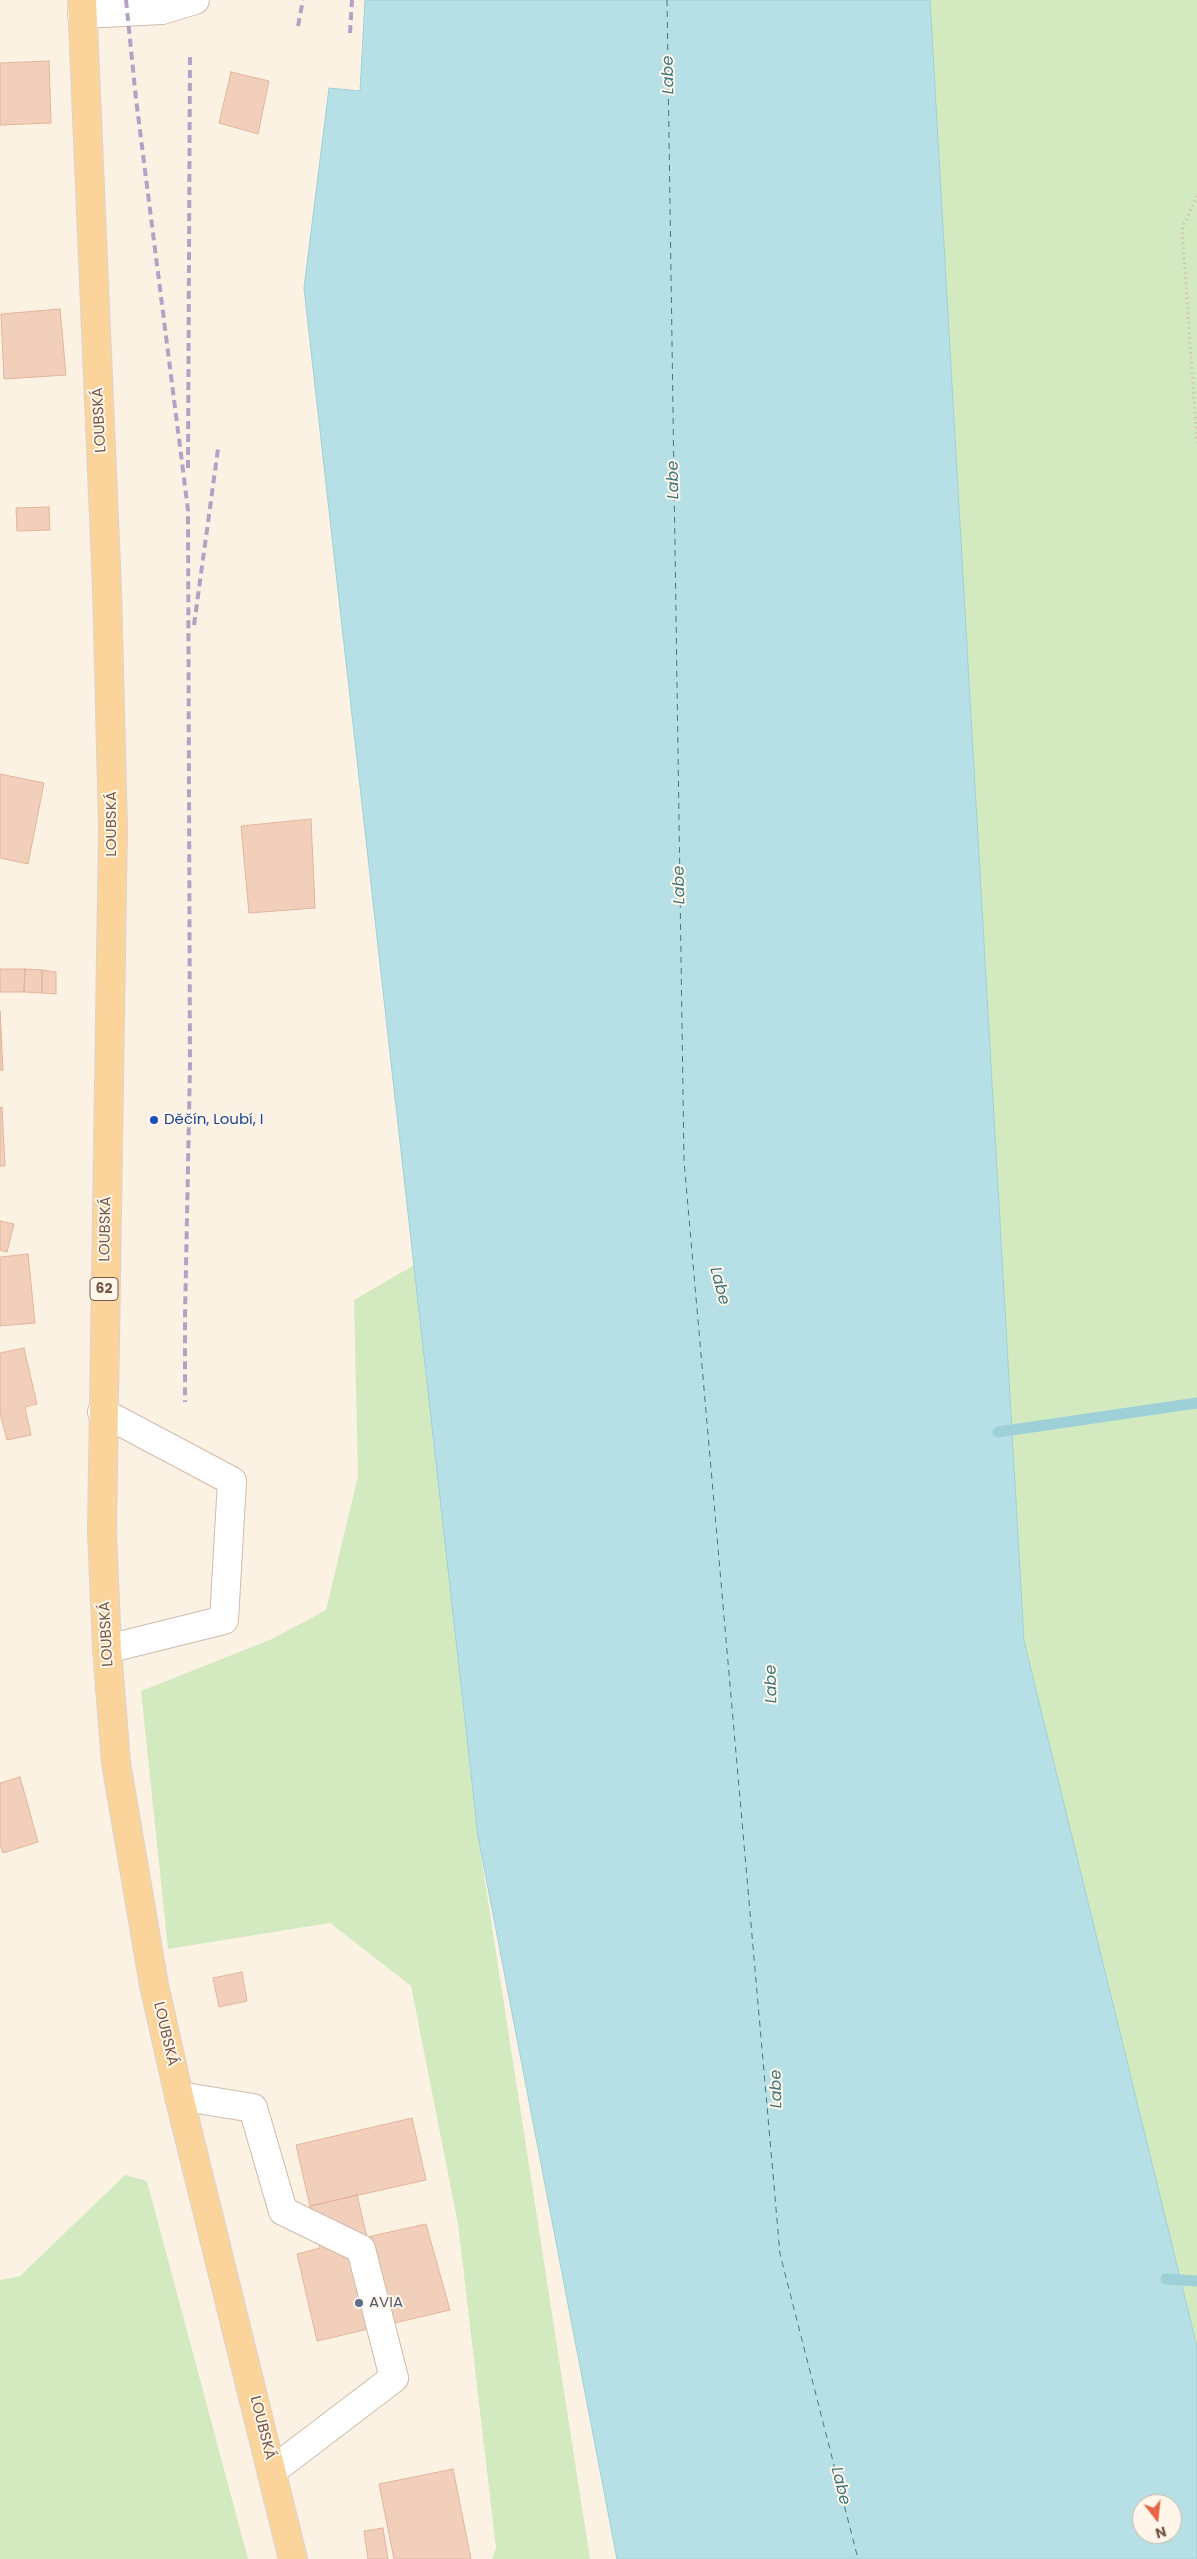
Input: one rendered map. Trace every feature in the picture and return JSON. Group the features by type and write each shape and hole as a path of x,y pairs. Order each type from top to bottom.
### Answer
{"main road":[{"name":"LOUBSKÁ","path":"82,7 107,589 113,828 102,1412 102,1532 107,1649 116,1763 130,1857 154,1985 179,2096 293,2559"}],"lane":[{"path":"82,7 162,10 195,0"},
{"path":"102,1412 232,1481 224,1620 107,1649"},
{"path":"179,2096 253,2108 283,2210 360,2249 394,2378 272,2471"}],"path":[{"path":"1197,196 1182,229 1197,443"}],"green space":[{"path":"930,0 1197,0 1197,2347 1024,1641"},
{"path":"414,1265 478,1836 590,2559 492,2559 496,2548 458,2224 411,1986 330,1923 168,1949 141,1691 272,1639 326,1610 358,1476 354,1300"},
{"path":"125,2175 147,2181 248,2559 0,2559 0,2280 20,2276"}],"water":[{"name":"Labe","path":"365,0 930,0 1024,1641 1197,2347 1197,2559 617,2559 478,1836 304,288 329,88 360,91"}],"building":[{"path":"49,61 51,123 0,125 0,63"},
{"path":"231,72 269,81 258,134 219,123"},
{"path":"60,309 66,375 4,379 1,314"},
{"path":"49,507 50,530 17,531 16,508"},
{"path":"0,774 44,783 28,864 0,858"},
{"path":"311,819 315,908 249,913 241,826"},
{"path":"0,969 25,969 24,992 0,992"},
{"path":"25,969 42,970 42,993 24,992"},
{"path":"42,970 56,972 56,994 42,993"},
{"path":"0,1011 3,1070 0,1070"},
{"path":"2,1107 5,1166 0,1166 0,1108"},
{"path":"0,1221 14,1224 7,1252 0,1250"},
{"path":"28,1254 35,1323 0,1326 0,1257"},
{"path":"24,1348 37,1404 25,1407 31,1435 7,1440 0,1413 0,1353"},
{"path":"20,1777 38,1842 3,1853 0,1844 0,1783"},
{"path":"242,1972 247,2001 219,2007 213,1978"},
{"path":"412,2118 426,2180 310,2206 296,2145"},
{"path":"357,2195 367,2237 426,2224 450,2310 317,2341 297,2254 320,2248 310,2206"},
{"path":"453,2469 471,2559 394,2559 379,2484"},
{"path":"383,2528 388,2559 368,2559 364,2531"}],"waterway":[{"path":"998,1432 1197,1403"},
{"path":"1166,2279 1197,2281"}],"ferry route":[{"path":"667,0 684,1161 780,2254 858,2559"}],"railway":[{"path":"126,0 136,99 188,510 190,1066 185,1402"},
{"path":"298,26 303,0"},
{"path":"350,33 352,0"},
{"path":"188,468 190,53"},
{"path":"194,625 218,449"}],"place":[{"name":"Děčín, Loubí, I","path":"154,1120"},
{"name":"AVIA","path":"359,2303"}]}
